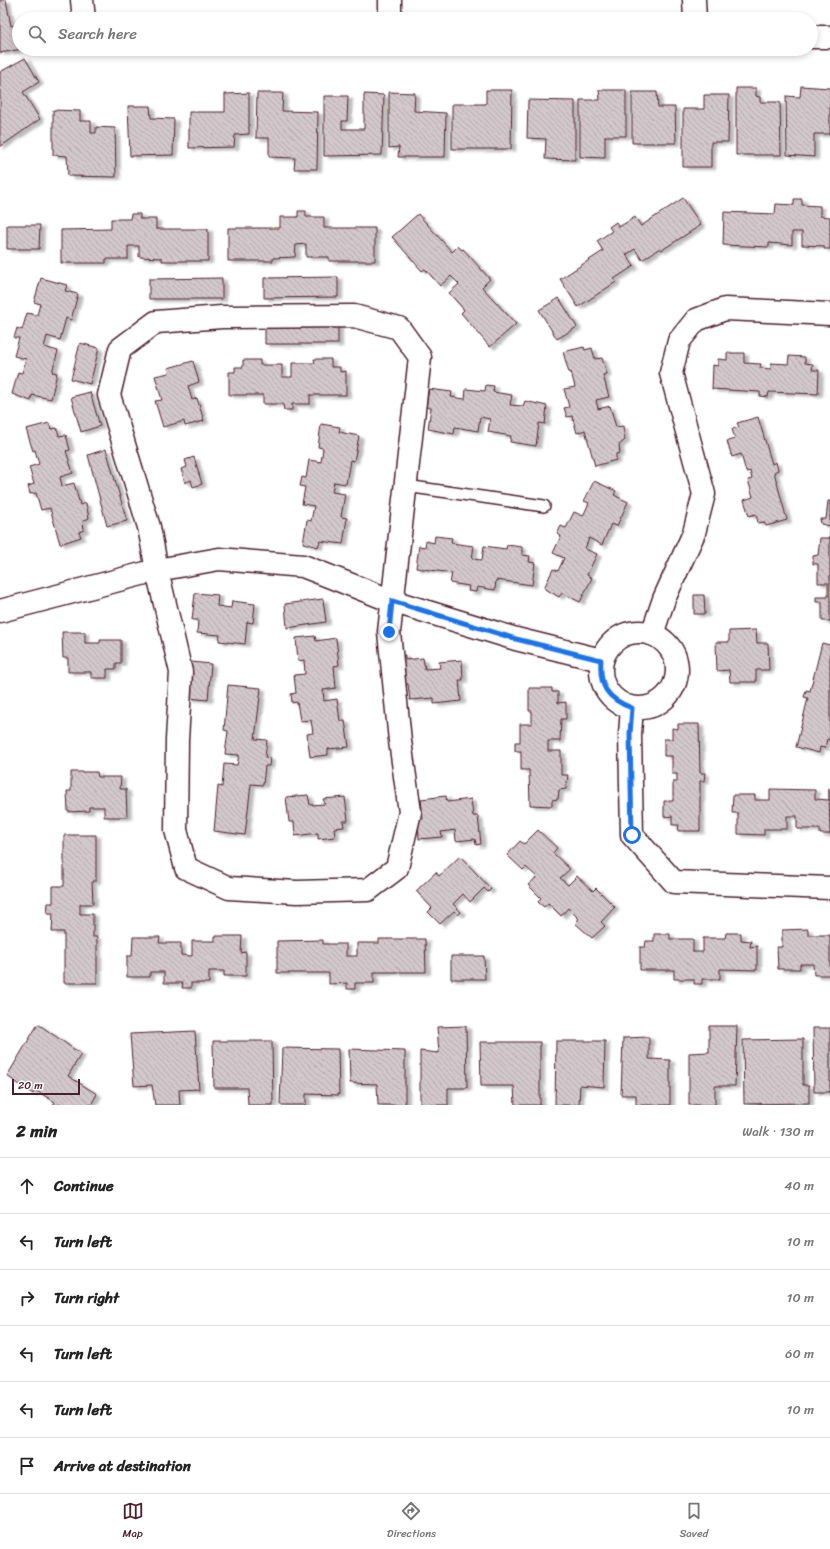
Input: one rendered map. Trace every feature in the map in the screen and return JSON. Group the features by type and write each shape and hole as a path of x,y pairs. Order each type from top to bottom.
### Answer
{"street":[{"path":"82,0 83,12"},
{"path":"390,0 390,12"},
{"path":"694,0 694,12"},
{"path":"818,37 830,37"},
{"path":"652,634 664,599 694,533 704,494 671,373 679,341 696,320 725,309 830,314"},
{"path":"354,316 400,328 420,357 389,632 400,741 410,812 397,868 368,890 297,892 229,888 186,868 176,830 177,740 181,672 157,570 149,527 109,395 120,349 156,322 222,317 354,316"},
{"path":"0,611 157,570 219,559 303,566 392,601 516,639 601,660"},
{"path":"639,632 652,634 663,640 672,650 677,662 677,674 674,687 667,697 656,705 644,708 632,708 620,704 610,696 603,685 600,673 601,660 606,649 615,640 626,634 639,632"},
{"path":"632,708 630,734 632,835 674,882 830,888"}],"lane":[{"path":"406,486 544,506"}],"building":[{"path":"0,0 6,0 12,26 12,51 0,53"},
{"path":"25,58 39,82 23,92 40,119 0,147 0,72"},
{"path":"801,86 830,88 830,134 814,134 814,157 787,155 786,96 800,97"},
{"path":"736,88 756,88 756,96 760,97 760,102 780,102 781,155 736,155"},
{"path":"486,90 512,90 511,149 452,149 452,104 486,104"},
{"path":"599,90 626,90 626,136 605,136 605,158 580,157 580,100 600,100"},
{"path":"389,92 415,93 414,111 446,113 445,157 398,157 399,147 389,148"},
{"path":"632,92 657,92 658,107 675,107 676,143 632,143"},
{"path":"249,93 249,134 235,135 234,147 189,148 189,112 225,112 225,94"},
{"path":"257,93 283,93 282,111 318,112 317,169 294,169 295,158 269,157 269,138 256,138"},
{"path":"364,94 384,95 382,155 324,156 324,96 348,96 347,121 342,121 342,129 364,129"},
{"path":"704,95 729,95 728,142 711,142 711,167 683,167 683,109 704,109"},
{"path":"528,100 575,101 575,160 545,159 546,139 527,138"},
{"path":"128,106 150,106 151,118 174,119 173,155 130,156"},
{"path":"53,110 80,111 80,121 91,121 91,133 96,133 96,127 115,128 116,177 68,176 67,156 53,155"},
{"path":"683,198 701,225 662,250 660,248 642,260 635,249 626,255 634,266 614,279 616,282 578,307 560,279 603,251 597,241 612,231 609,227 616,222 619,227 635,217 641,226"},
{"path":"794,199 802,199 802,205 820,206 820,216 830,217 830,249 824,249 824,246 802,245 802,232 792,232 792,245 769,243 769,247 723,245 724,212 775,214 776,204 794,205"},
{"path":"298,211 306,211 306,217 324,217 324,228 375,228 375,261 329,261 329,257 306,257 306,244 296,245 295,257 273,258 273,261 228,261 228,228 280,228 280,217 298,217"},
{"path":"131,214 140,214 140,219 156,219 156,229 208,229 208,261 162,261 162,258 139,257 139,246 128,246 128,259 106,259 106,263 61,263 61,230 111,229 111,219 130,219"},
{"path":"418,214 452,252 458,246 462,250 463,249 490,279 482,287 516,324 490,347 461,313 464,310 449,293 459,284 451,276 440,286 425,269 422,271 392,237"},
{"path":"7,225 40,225 39,249 7,249"},
{"path":"338,277 338,297 264,298 264,278"},
{"path":"41,278 67,285 65,291 78,294 71,320 66,318 60,340 47,336 44,347 58,351 52,372 57,373 51,399 32,395 31,401 12,394 18,372 22,373 26,359 14,356 19,338 14,338 17,328 22,330 27,313 37,315 40,304 34,302"},
{"path":"222,278 222,299 149,299 149,279"},
{"path":"559,298 577,327 557,339 539,310"},
{"path":"338,324 338,344 265,344 265,325"},
{"path":"80,343 99,348 90,384 71,379"},
{"path":"584,347 585,350 592,348 595,359 602,358 607,374 603,375 609,397 596,400 598,409 610,406 616,427 623,426 625,440 619,445 620,453 616,454 616,460 595,466 585,430 577,433 572,416 567,417 564,408 569,407 564,389 575,387 563,352"},
{"path":"727,353 744,353 744,363 761,364 760,368 771,369 771,363 788,364 789,356 805,357 805,363 813,364 812,370 819,370 818,394 769,392 768,397 760,396 760,392 712,389 713,365 718,366 718,359 727,360"},
{"path":"314,359 331,359 331,367 340,367 340,372 346,371 346,395 310,395 310,404 292,404 292,410 284,410 283,404 263,404 263,395 229,395 229,372 235,372 235,367 243,367 243,360 260,360 260,365 282,365 282,377 292,377 292,363 315,363"},
{"path":"193,361 199,382 188,386 192,400 197,398 204,421 185,426 184,421 163,427 155,401 162,400 155,376 169,373 168,368"},
{"path":"486,385 494,386 493,392 512,395 510,405 523,406 525,401 547,406 545,424 539,423 536,446 510,442 511,436 488,432 490,419 480,417 478,431 455,427 454,434 428,429 431,408 426,407 429,389 452,392 451,397 465,399 466,389 485,391"},
{"path":"90,392 100,426 81,432 71,397"},
{"path":"758,417 772,464 776,462 778,470 774,472 787,520 766,526 764,522 758,523 756,514 749,516 744,500 753,497 748,480 752,479 750,471 746,472 741,454 732,457 727,441 735,439 732,429 739,427 737,423"},
{"path":"49,423 51,429 57,428 59,436 66,435 70,450 66,451 73,473 60,477 62,486 74,483 80,505 86,503 89,518 83,521 84,530 79,532 81,537 60,544 50,508 41,510 36,493 30,494 28,486 34,484 29,467 39,464 26,429"},
{"path":"321,424 340,427 339,432 359,436 354,461 350,460 346,484 334,482 332,492 345,494 341,517 347,518 343,544 320,541 318,547 303,543 307,520 311,521 314,506 302,504 305,487 300,486 302,477 306,478 309,460 321,462 323,448 318,447"},
{"path":"106,449 127,521 107,526 88,455"},
{"path":"194,457 202,484 193,487 191,480 185,483 181,469 187,467 185,460"},
{"path":"594,481 616,491 614,495 628,502 617,526 611,524 602,545 589,538 585,549 597,554 587,575 592,578 580,602 562,593 559,597 544,588 553,569 558,571 564,558 553,553 561,536 557,534 561,526 566,528 574,512 583,516 589,503 584,501"},
{"path":"828,501 830,501 830,526 821,524 820,519 826,519"},
{"path":"435,536 452,538 451,543 474,546 472,559 482,560 484,546 506,549 507,545 522,547 522,555 530,556 529,562 535,563 532,585 496,580 495,590 477,587 476,592 468,591 469,586 450,583 452,573 416,568 419,546 425,547 426,541 434,543"},
{"path":"820,538 830,538 830,621 822,621 822,602 816,602 816,597 828,597 828,583 818,583 818,564 813,564 813,556 818,555"},
{"path":"195,593 218,595 217,606 231,608 232,601 255,604 253,623 247,622 245,644 219,641 220,635 197,633 198,620 192,620"},
{"path":"694,595 704,595 705,614 694,614"},
{"path":"323,599 326,622 287,628 285,604"},
{"path":"756,630 757,643 768,643 769,670 756,670 756,682 730,682 729,670 717,671 716,642 729,642 729,631"},
{"path":"62,632 85,632 85,643 100,643 100,640 121,640 121,663 116,663 116,669 107,669 107,678 91,678 91,672 68,672 68,658 63,658"},
{"path":"315,636 316,641 336,638 339,665 334,666 336,688 323,690 324,701 337,699 340,721 345,721 349,747 328,749 328,755 310,757 307,734 313,733 311,720 300,721 297,702 292,703 291,694 296,693 294,675 305,674 304,660 298,661 296,638"},
{"path":"822,643 830,645 830,740 827,739 825,748 820,747 819,753 796,747 808,698 804,697 806,690 810,691"},
{"path":"401,655 405,655 405,660 423,658 425,669 440,668 439,662 462,660 463,680 459,680 461,701 434,704 434,698 410,700 408,684 404,684"},
{"path":"191,662 211,664 208,700 188,698"},
{"path":"228,685 261,688 255,739 267,740 265,757 270,758 269,766 265,766 263,785 251,784 245,835 214,831 218,786 222,787 224,764 237,765 239,755 225,754 228,731 224,730"},
{"path":"529,688 552,688 552,692 558,692 558,703 566,702 566,719 561,719 560,741 548,741 548,751 561,751 561,775 568,775 566,789 559,790 558,799 552,800 552,806 530,805 529,770 521,770 521,751 515,751 515,742 520,742 520,724 532,724 532,711 529,711"},
{"path":"678,724 699,724 700,773 705,773 704,781 700,781 700,831 678,831 679,825 672,825 672,816 664,817 664,801 673,801 673,782 677,782 677,774 672,774 672,756 664,756 664,739 672,739 672,728 678,729"},
{"path":"71,772 97,772 98,777 121,777 120,789 126,789 127,817 104,817 104,807 89,807 89,811 68,812 67,791 71,791"},
{"path":"829,788 830,834 820,834 820,829 797,829 797,816 787,816 787,829 764,829 764,835 738,834 738,813 732,813 733,795 755,795 755,800 770,800 770,789 815,790 815,799 829,800"},
{"path":"308,795 310,805 325,804 323,799 345,797 348,821 343,821 344,827 334,828 335,837 318,839 318,833 295,836 294,822 289,822 286,797"},
{"path":"446,796 447,802 471,799 473,816 478,816 481,844 476,845 475,839 456,841 455,830 441,832 442,837 419,839 418,819 423,819 421,799"},
{"path":"538,830 557,848 553,853 570,869 560,878 568,885 577,876 593,891 596,888 615,907 601,922 605,926 592,938 575,923 579,919 568,908 561,916 548,903 544,907 538,902 541,898 528,885 537,877 526,867 523,870 507,855 520,841 524,844"},
{"path":"64,835 96,835 96,881 92,881 93,904 80,904 80,914 93,914 93,937 97,937 97,983 64,983 64,932 52,932 53,913 47,913 48,903 53,903 53,886 64,886"},
{"path":"460,856 491,889 488,892 484,888 470,902 463,894 453,904 461,912 458,915 454,911 440,924 428,912 432,908 416,891 436,872 439,876"},
{"path":"808,929 808,935 830,935 830,975 814,975 813,964 800,964 800,969 778,969 777,947 782,947 782,930"},
{"path":"726,933 741,933 741,940 751,941 750,947 757,946 757,970 720,969 720,979 702,979 702,984 694,984 694,979 674,979 674,970 640,970 640,947 645,947 646,941 654,941 654,934 670,934 670,939 693,939 693,952 703,952 703,938 725,938"},
{"path":"215,936 242,936 241,953 246,952 246,976 224,976 224,971 209,971 209,983 191,983 191,988 182,988 183,983 164,983 164,972 150,972 150,977 127,977 127,956 132,956 133,937 160,937 159,943 181,943 181,955 192,956 192,941 215,941"},
{"path":"379,939 425,939 426,972 374,972 374,983 355,983 355,989 347,989 347,983 329,984 329,973 277,973 277,941 323,940 323,944 346,944 346,956 357,956 357,943 379,943"},
{"path":"451,956 484,956 485,979 451,979"},
{"path":"38,1024 81,1054 68,1076 97,1094 91,1105 53,1105 55,1102 35,1090 33,1094 7,1076"},
{"path":"466,1026 467,1088 448,1088 448,1105 420,1105 420,1051 439,1053 437,1027"},
{"path":"709,1026 737,1026 735,1086 715,1086 715,1105 689,1105 689,1053 709,1052"},
{"path":"813,1028 830,1028 830,1092 814,1092"},
{"path":"195,1031 199,1089 179,1090 180,1105 155,1105 152,1085 134,1086 130,1034"},
{"path":"649,1037 649,1059 670,1060 670,1105 636,1105 636,1095 621,1095 623,1038"},
{"path":"803,1039 803,1085 809,1085 809,1103 744,1104 743,1040"},
{"path":"213,1041 272,1041 273,1105 248,1105 247,1088 214,1088"},
{"path":"556,1041 605,1041 604,1087 580,1085 579,1105 555,1105"},
{"path":"480,1042 540,1042 540,1105 515,1105 514,1086 481,1086"},
{"path":"282,1048 338,1049 339,1095 306,1094 306,1105 280,1105"},
{"path":"349,1049 405,1051 405,1105 378,1105 377,1084 350,1083"}],"route":[{"path":"389,632 392,601 516,639 601,660 600,673 603,685 610,696 620,704 632,708 630,734 632,835"}]}
